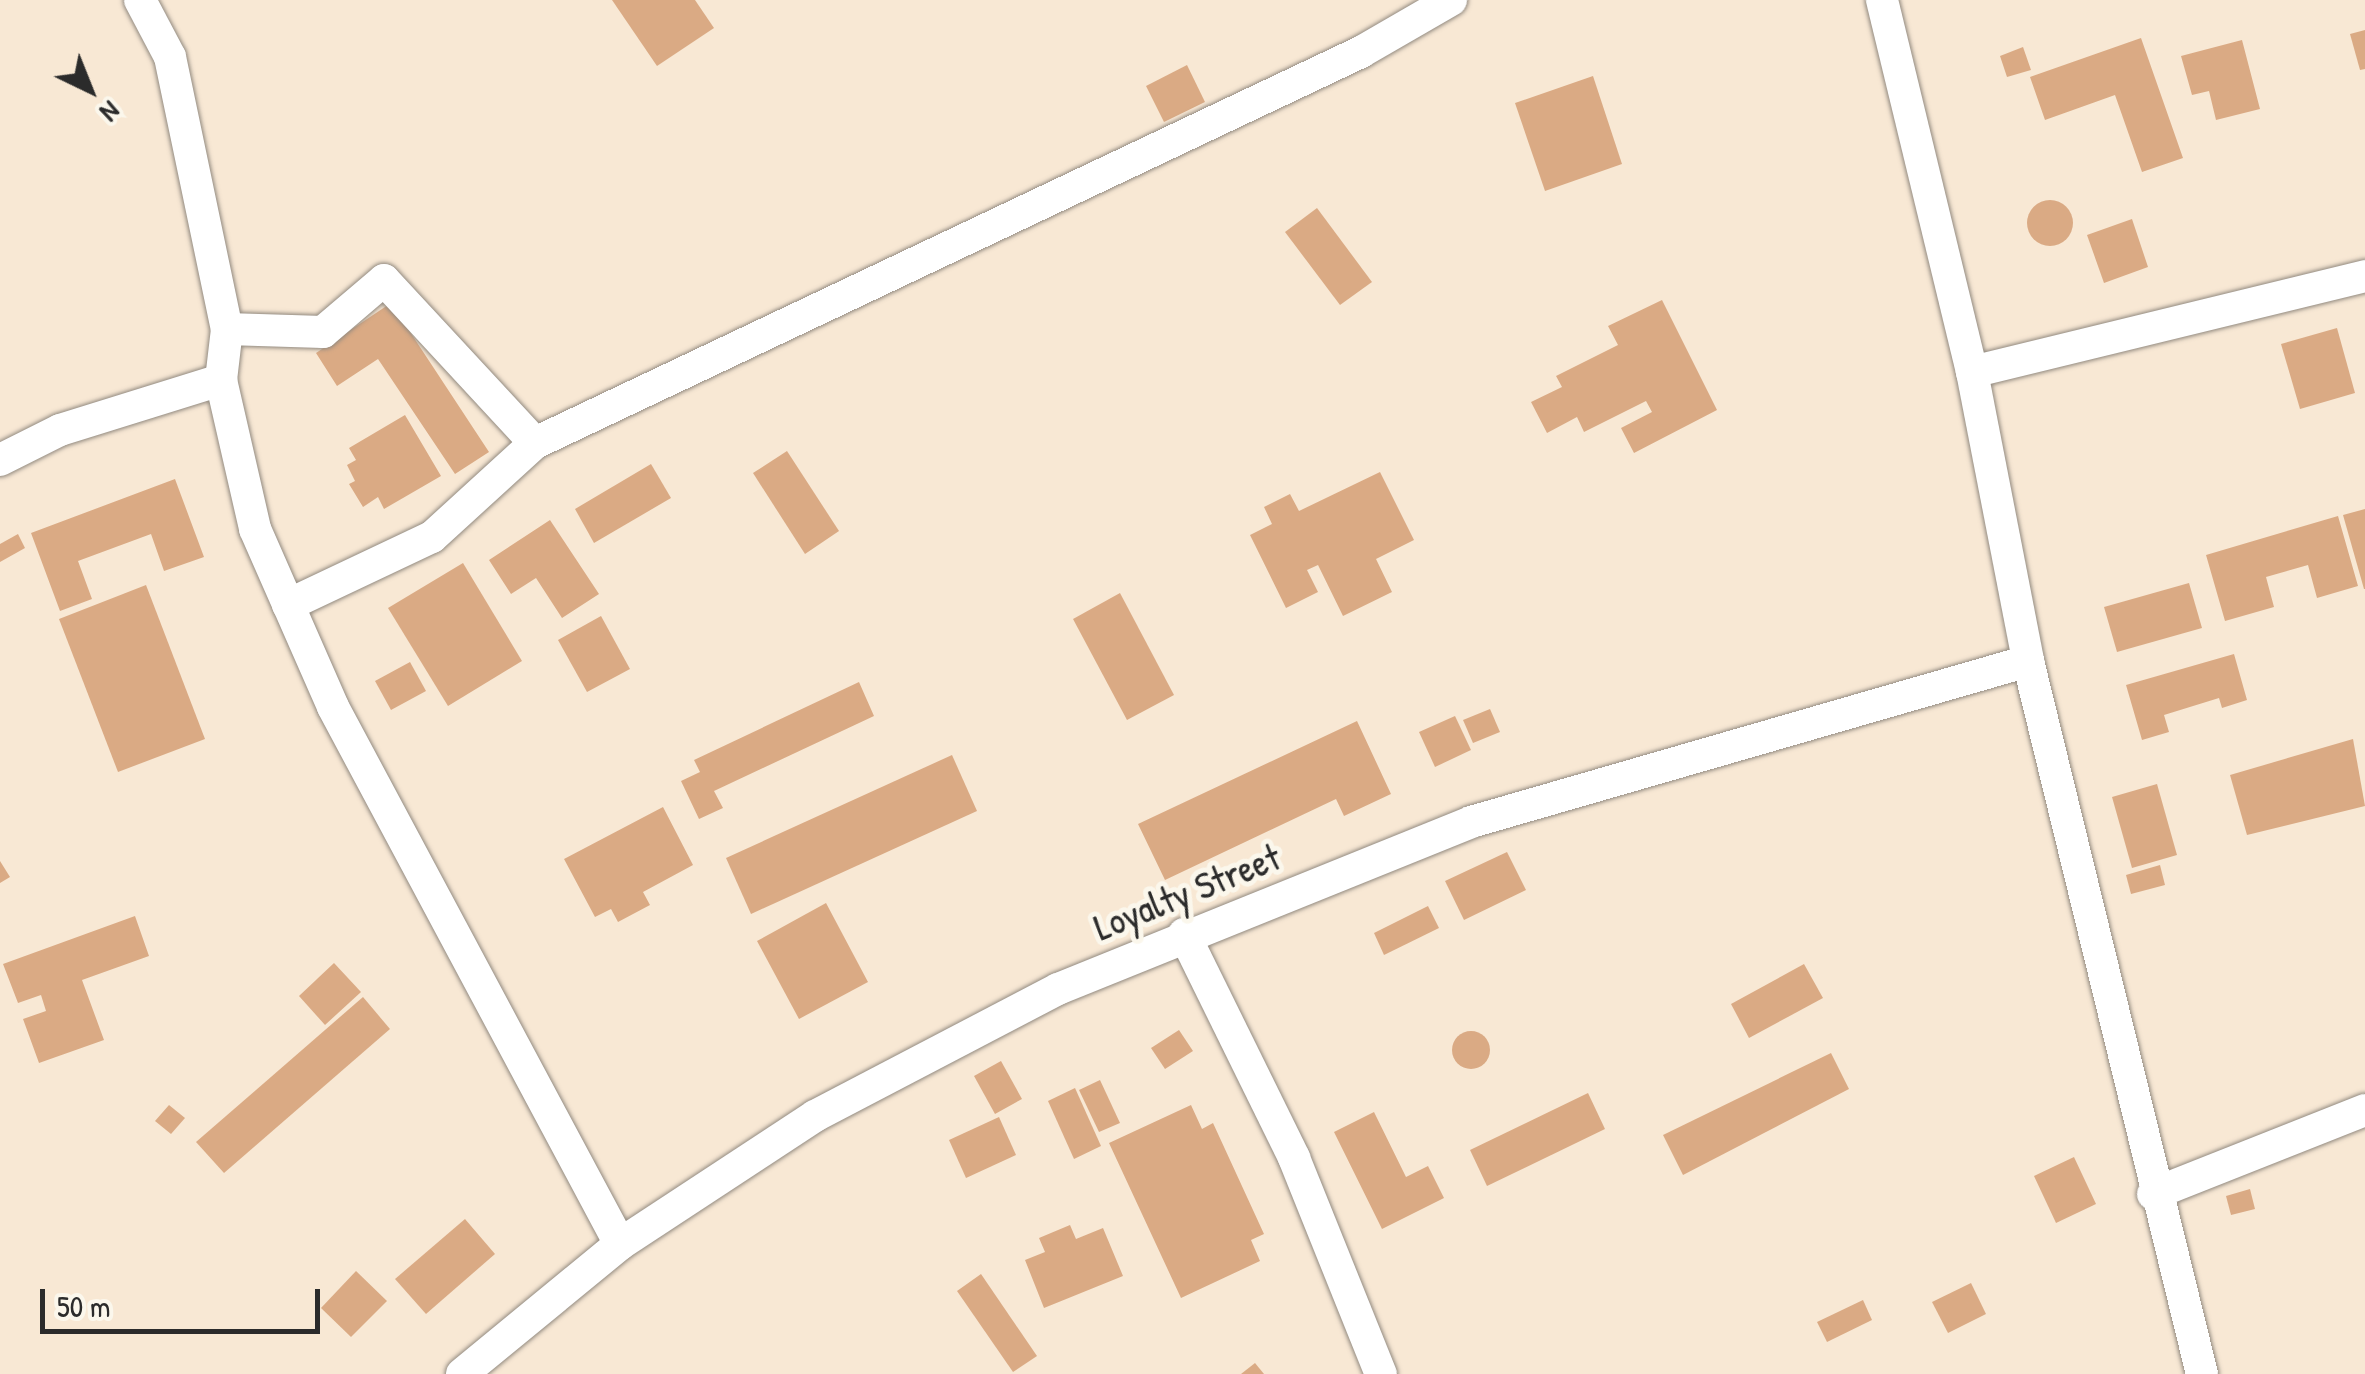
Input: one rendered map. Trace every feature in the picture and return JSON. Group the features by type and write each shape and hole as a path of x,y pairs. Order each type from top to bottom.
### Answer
{"street":[{"path":"140,0 170,57 227,328 222,380 255,528 333,707 620,1244"},
{"path":"288,605 432,537 535,443 1361,52 1451,0"},
{"path":"1882,0 1972,372 2028,661 2153,1194 2202,1374"},
{"path":"1972,372 2365,276"},
{"path":"227,328 323,332 384,280 535,443"},
{"path":"0,460 60,430 222,380"},
{"name":"Loyalty Street","path":"462,1374 620,1244 816,1116 1058,989 1184,934 1471,822 2028,661"},
{"path":"1184,934 1294,1158 1380,1374"},
{"path":"2153,1194 2365,1110"}],"building":[{"path":"612,0 695,0 714,28 657,66"},
{"path":"2365,30 2365,69 2360,70 2350,34"},
{"path":"2141,38 2183,158 2142,172 2115,95 2045,120 2030,77"},
{"path":"2242,40 2260,109 2216,120 2209,91 2192,95 2181,56"},
{"path":"2023,47 2031,70 2007,77 2000,56"},
{"path":"1187,65 1205,102 1164,122 1146,86"},
{"path":"1593,76 1622,164 1545,191 1515,103"},
{"path":"2050,200 2066,207 2073,223 2066,239 2050,246 2034,239 2027,223 2034,207"},
{"path":"1317,208 1372,282 1340,305 1285,232"},
{"path":"2132,219 2148,267 2104,283 2087,235"},
{"path":"1662,300 1717,410 1634,453 1621,428 1652,412 1646,401 1584,432 1577,417 1547,433 1531,402 1562,387 1556,376 1618,345 1608,326"},
{"path":"391,303 489,452 455,474 378,359 337,386 316,353"},
{"path":"2337,328 2355,393 2300,409 2281,344"},
{"path":"405,415 441,476 384,509 378,497 363,507 349,484 355,481 347,465 356,460 349,448"},
{"path":"787,451 839,531 805,554 753,473"},
{"path":"651,464 671,498 594,543 575,509"},
{"path":"1380,472 1414,540 1376,559 1392,592 1343,616 1318,565 1307,570 1318,592 1286,608 1250,535 1272,524 1264,507 1290,494 1299,511"},
{"path":"175,479 204,557 164,571 151,534 78,561 92,599 60,611 31,533"},
{"path":"2365,509 2365,589 2364,589 2343,515"},
{"path":"2338,516 2358,586 2317,598 2308,565 2266,577 2274,607 2225,621 2206,555"},
{"path":"550,520 599,594 562,618 536,578 511,594 489,560"},
{"path":"18,534 25,548 0,562 0,544"},
{"path":"463,563 522,661 448,706 388,608"},
{"path":"2189,583 2202,628 2117,652 2104,607"},
{"path":"146,585 205,739 118,772 59,619"},
{"path":"1120,593 1174,695 1127,720 1073,619"},
{"path":"601,616 630,669 587,692 558,640"},
{"path":"2234,654 2247,700 2222,708 2219,698 2164,715 2169,732 2142,740 2126,685"},
{"path":"410,662 426,691 391,710 375,681"},
{"path":"859,682 874,716 714,791 723,808 699,819 681,781 700,772 694,760"},
{"path":"1490,709 1500,732 1473,743 1463,720"},
{"path":"1455,716 1471,750 1435,767 1419,732"},
{"path":"1357,721 1391,794 1344,816 1336,799 1165,880 1138,824"},
{"path":"2353,739 2365,806 2247,835 2230,775"},
{"path":"952,755 977,811 751,914 726,858"},
{"path":"2157,784 2177,855 2132,868 2112,797"},
{"path":"663,807 693,865 643,892 650,905 618,922 611,909 595,917 564,859"},
{"path":"1507,852 1526,890 1464,920 1445,881"},
{"path":"0,861 10,877 0,883"},
{"path":"2160,865 2165,885 2131,894 2126,875"},
{"path":"826,903 868,982 799,1019 757,941"},
{"path":"1428,906 1439,928 1384,955 1374,933"},
{"path":"135,916 149,956 82,980 104,1040 39,1063 23,1019 46,1011 41,995 18,1003 3,964"},
{"path":"334,963 361,992 325,1025 299,996"},
{"path":"1804,964 1823,998 1749,1038 1731,1004"},
{"path":"363,997 390,1029 224,1173 196,1142"},
{"path":"1179,1030 1193,1051 1165,1069 1151,1048"},
{"path":"1471,1031 1484,1037 1490,1050 1484,1063 1471,1069 1458,1063 1452,1050 1458,1037"},
{"path":"1831,1053 1849,1089 1683,1175 1663,1135"},
{"path":"1001,1061 1022,1099 995,1114 974,1076"},
{"path":"1100,1080 1120,1123 1099,1132 1079,1090"},
{"path":"1075,1088 1101,1146 1074,1159 1048,1101"},
{"path":"1588,1093 1605,1129 1487,1186 1470,1150"},
{"path":"169,1105 185,1118 171,1134 155,1121"},
{"path":"1191,1105 1202,1129 1213,1123 1264,1234 1251,1240 1260,1261 1181,1298 1109,1143"},
{"path":"1374,1112 1406,1177 1428,1166 1444,1198 1382,1229 1334,1132"},
{"path":"999,1117 1016,1155 966,1178 949,1140"},
{"path":"2074,1157 2096,1204 2056,1223 2034,1176"},
{"path":"2250,1189 2255,1209 2231,1215 2226,1196"},
{"path":"465,1219 495,1254 426,1314 395,1279"},
{"path":"1070,1225 1076,1239 1103,1228 1123,1276 1044,1308 1025,1260 1045,1252 1039,1238"},
{"path":"356,1271 387,1301 351,1337 321,1308"},
{"path":"981,1274 1037,1356 1013,1372 957,1291"},
{"path":"1971,1283 1986,1314 1948,1333 1932,1302"},
{"path":"1863,1300 1872,1320 1827,1342 1817,1322"},
{"path":"1255,1363 1264,1374 1241,1374"}]}
